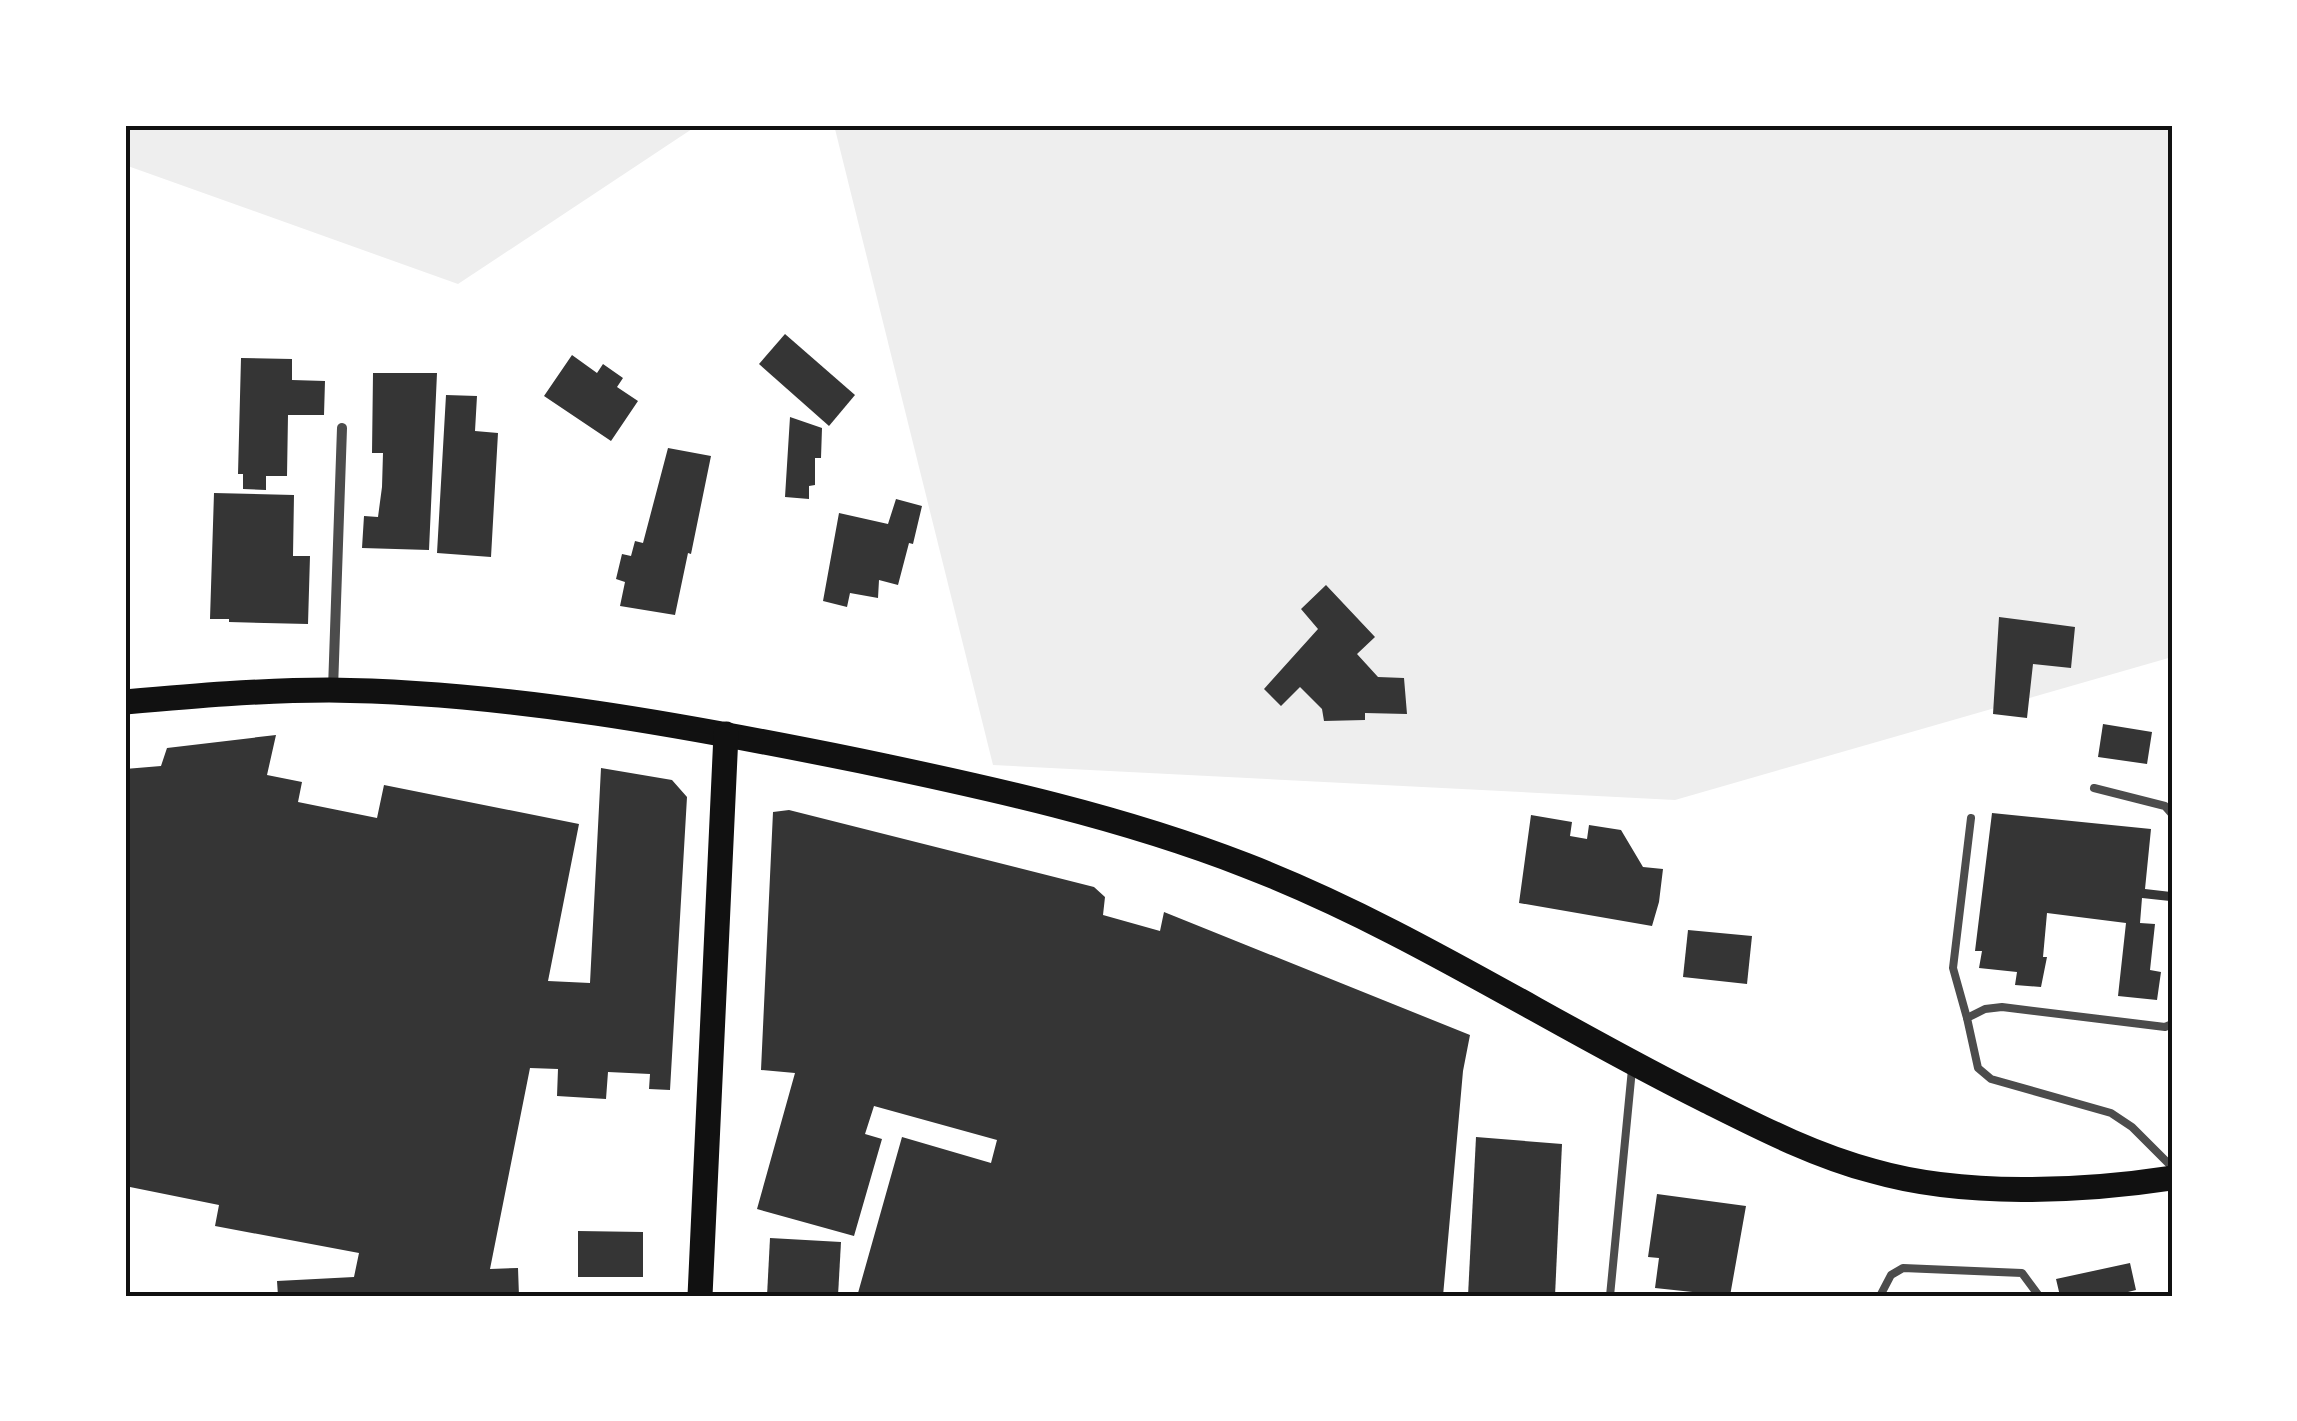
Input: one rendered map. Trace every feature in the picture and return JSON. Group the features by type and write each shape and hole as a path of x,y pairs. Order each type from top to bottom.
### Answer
{"main road":[{"path":"125,702 333,690 551,708 726,734 999,792 1156,835 1244,864 1327,900 1409,940 1632,1064 1802,1148 1876,1173 1982,1186 2069,1189 2172,1178"},
{"path":"700,1296 726,734"}],"street":[{"path":"333,690 342,428"}],"lane":[{"path":"2094,788 2165,806 2172,814"},
{"path":"1972,818 1954,968 1978,1068 1991,1080 2111,1113 2132,1127 2172,1167"},
{"path":"1967,1018 1985,1009 2002,1008 2165,1027 2172,1024"},
{"path":"1610,1296 1632,1064"},
{"path":"1880,1296 1891,1276 1903,1268 2022,1273 2039,1296"}],"shaded area":[{"path":"125,125 698,125 458,284 125,165"},
{"path":"834,125 2172,125 2172,657 1675,800 993,765"}],"building":[{"path":"785,334 855,395 829,426 759,364"},
{"path":"572,355 597,373 603,364 623,378 617,387 638,401 611,441 544,396"},
{"path":"241,358 292,359 292,380 325,381 324,415 288,415 287,476 266,476 266,490 243,489 243,474 238,474"},
{"path":"373,373 437,373 429,550 362,548 364,516 378,517 382,487 383,453 372,453"},
{"path":"446,395 477,396 475,431 498,433 491,557 437,553"},
{"path":"790,417 822,428 821,458 815,458 815,485 809,486 809,499 785,497"},
{"path":"668,448 711,456 675,615 620,606 625,582 616,579 622,554 631,556 635,541 643,543"},
{"path":"214,493 294,495 293,556 310,556 308,624 210,619"},
{"path":"896,499 922,506 898,585 879,580 878,598 850,593 847,607 823,601 839,513 888,524"},
{"path":"1326,585 1375,637 1357,654 1378,677 1404,678 1407,714 1365,713 1365,720 1324,721 1322,709 1300,687 1281,706 1264,689 1318,629 1301,609"},
{"path":"1999,617 2075,627 2071,668 2033,664 2027,718 1993,714"},
{"path":"2103,724 2152,732 2147,764 2098,757"},
{"path":"276,735 267,775 302,782 298,802 377,818 384,785 579,824 548,981 590,983 601,768 672,780 687,797 670,1090 649,1089 650,1074 608,1072 606,1099 557,1096 558,1069 530,1068 490,1269 518,1268 519,1296 278,1296 277,1281 354,1277 359,1253 215,1226 219,1205 125,1186 125,769 161,766 167,748"},
{"path":"789,810 1094,887 1105,897 1103,915 1160,931 1164,912 1470,1035 1463,1071 1443,1296 858,1293 902,1137 991,1163 997,1140 874,1106 865,1134 882,1139 854,1236 757,1209 795,1073 761,1070 773,812"},
{"path":"1992,813 2151,829 2145,889 2171,892 2170,901 2142,898 2140,923 2155,924 2150,970 2161,972 2157,1000 2118,996 2126,923 2047,913 2043,957 2047,957 2041,987 2015,985 2017,972 1979,968 1982,951 1975,951"},
{"path":"1531,815 1572,822 1570,836 1587,839 1589,825 1621,830 1643,867 1663,869 1652,926 1519,903"},
{"path":"1688,930 1752,936 1747,984 1683,977"},
{"path":"1476,1137 1562,1144 1555,1296 1468,1296"},
{"path":"1657,1194 1746,1206 1730,1296 1655,1288 1659,1258 1648,1257"},
{"path":"578,1231 643,1232 643,1277 578,1277"},
{"path":"770,1238 841,1242 838,1296 767,1296"},
{"path":"2130,1263 2136,1290 2128,1292 2129,1296 2060,1296 2056,1279"}]}
